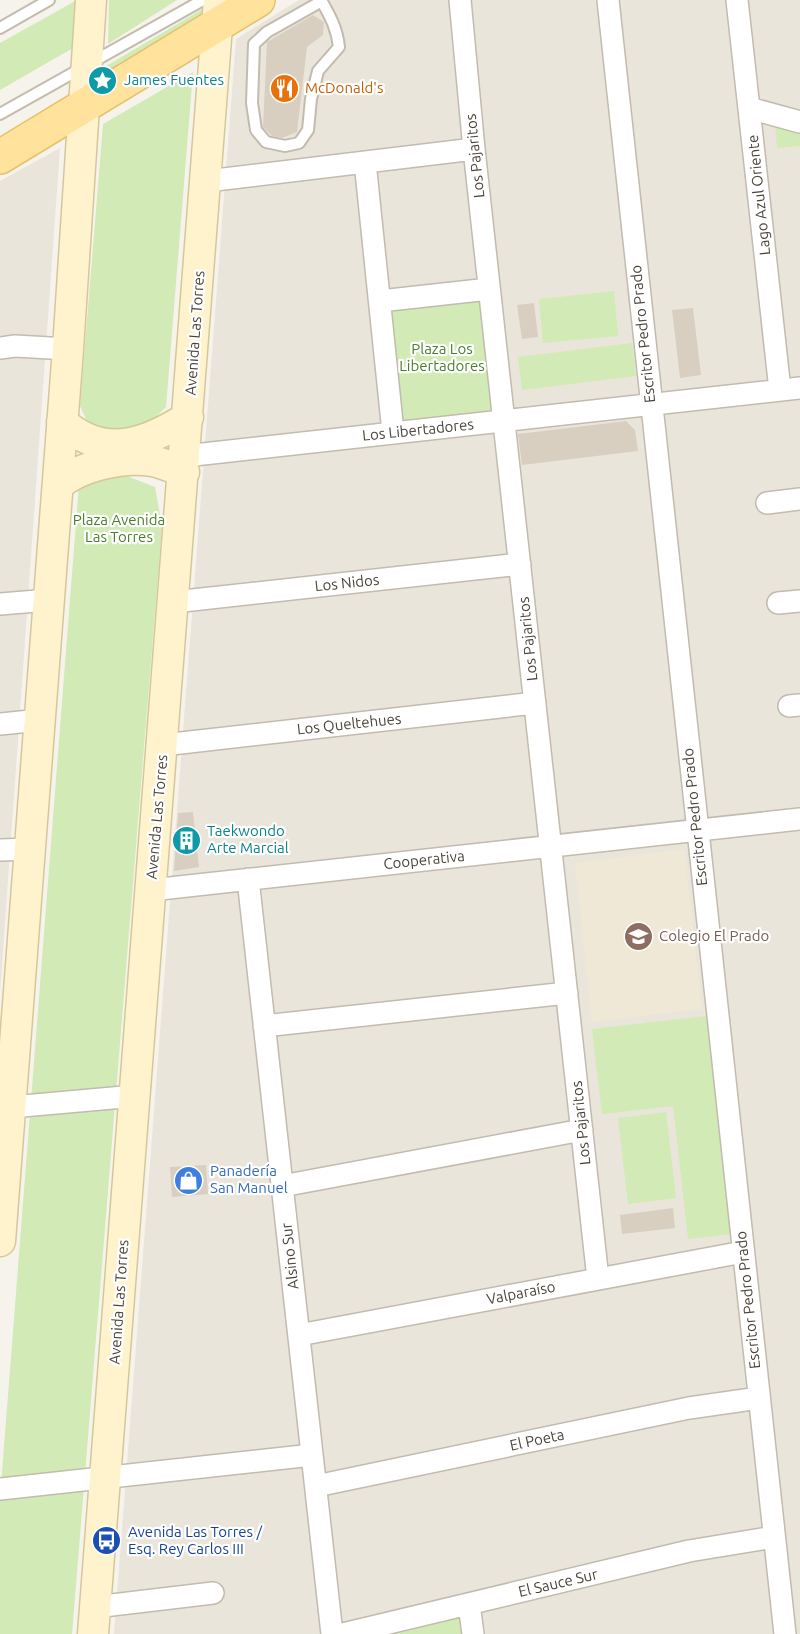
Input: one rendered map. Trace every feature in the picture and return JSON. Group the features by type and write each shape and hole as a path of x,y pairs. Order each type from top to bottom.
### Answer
{"main road":[{"path":"0,158 84,109 213,8 258,0"}],"street":[{"path":"0,1241 10,982 30,849 69,349 91,0"},
{"name":"Los Pajaritos","path":"460,0 489,289 598,1279"},
{"name":"Escritor Pedro Prado","path":"608,0 650,405 785,1634"},
{"name":"Lago Azul Oriente","path":"737,0 749,108 790,389"},
{"name":"Avenida Las Torres","path":"94,1620 207,181 213,8"},
{"path":"749,108 800,122"},
{"path":"207,181 474,149"},
{"path":"365,162 393,432"},
{"path":"380,301 489,289"},
{"path":"0,348 15,346 69,349"},
{"name":"Los Libertadores","path":"185,464 393,432 790,389"},
{"path":"62,422 84,438 122,444 153,437 188,417"},
{"path":"58,485 79,471 128,461 150,460 185,464"},
{"path":"767,503 800,499"},
{"name":"Los Nidos","path":"174,602 519,564"},
{"path":"0,604 49,600"},
{"path":"778,603 800,601"},
{"name":"Los Queltehues","path":"163,745 535,703"},
{"path":"0,724 40,720"},
{"name":"Cooperativa","path":"151,890 800,819"},
{"path":"0,850 30,849"},
{"name":"Alsino Sur","path":"248,879 332,1634"},
{"path":"264,1026 567,993"},
{"path":"5,1108 135,1096"},
{"path":"282,1186 582,1130"},
{"name":"Valparaíso","path":"299,1335 743,1252"},
{"name":"El Poeta","path":"316,1486 689,1408 759,1398"},
{"path":"0,1489 312,1455"},
{"name":"El Sauce Sur","path":"344,1634 690,1551 774,1536"},
{"path":"94,1620 213,1593"},
{"path":"469,1604 473,1634"}],"lane":[{"path":"0,28 49,0"},
{"path":"321,1 337,28 339,47 318,71 310,99 308,130 299,143 285,146 266,142 256,130 254,121 252,103 254,44 267,32 321,1"},
{"path":"0,114 87,67 213,8"}],"shaded area":[{"path":"299,0 800,0 800,1634 114,1634 236,39"},
{"path":"60,148 0,993 0,181"},
{"name":"Colegio El Prado","path":"684,849 702,1009 592,1022 575,863"}],"green space":[{"path":"77,0 80,44 0,90 0,43"},
{"path":"109,0 177,0 108,44"},
{"path":"206,7 206,18 96,86 91,75"},
{"path":"193,72 166,407 136,436 89,426 80,406 103,124"},
{"path":"775,121 800,129 800,146 777,148"},
{"path":"614,291 618,336 543,343 539,299"},
{"name":"Plaza Los Libertadores","path":"472,295 483,301 494,405 489,414 408,422 401,416 389,310"},
{"path":"632,343 636,376 522,390 518,357"},
{"name":"Plaza Avenida Las Torres","path":"114,471 155,487 162,526 72,1634 0,1634 0,1498 79,484"},
{"path":"706,1016 732,1234 688,1239 673,1106 602,1114 592,1029"},
{"path":"666,1112 676,1198 628,1204 618,1118"},
{"path":"464,1614 466,1634 376,1634"}],"building":[{"name":"McDonald's","path":"313,15 324,22 323,35 307,47 297,132 282,138 272,136 263,127 267,42"},
{"path":"534,303 538,337 522,339 517,305"},
{"path":"693,308 701,375 680,378 672,310"},
{"path":"626,421 635,430 638,451 522,465 518,434"},
{"name":"Taekwondo Arte Marcial","path":"193,812 199,867 174,871 178,813"},
{"name":"Panadería San Manuel","path":"206,1165 208,1194 172,1197 170,1167"},
{"path":"673,1208 675,1228 622,1234 620,1215"}],"place":[{"name":"James Fuentes","path":"103,80"},
{"name":"McDonald's","path":"284,88"},
{"name":"Taekwondo Arte Marcial","path":"186,840"},
{"name":"Colegio El Prado","path":"638,936"},
{"name":"Panadería San Manuel","path":"189,1180"},
{"name":"Avenida Las Torres / Esq. Rey Carlos III","path":"107,1541"}]}
